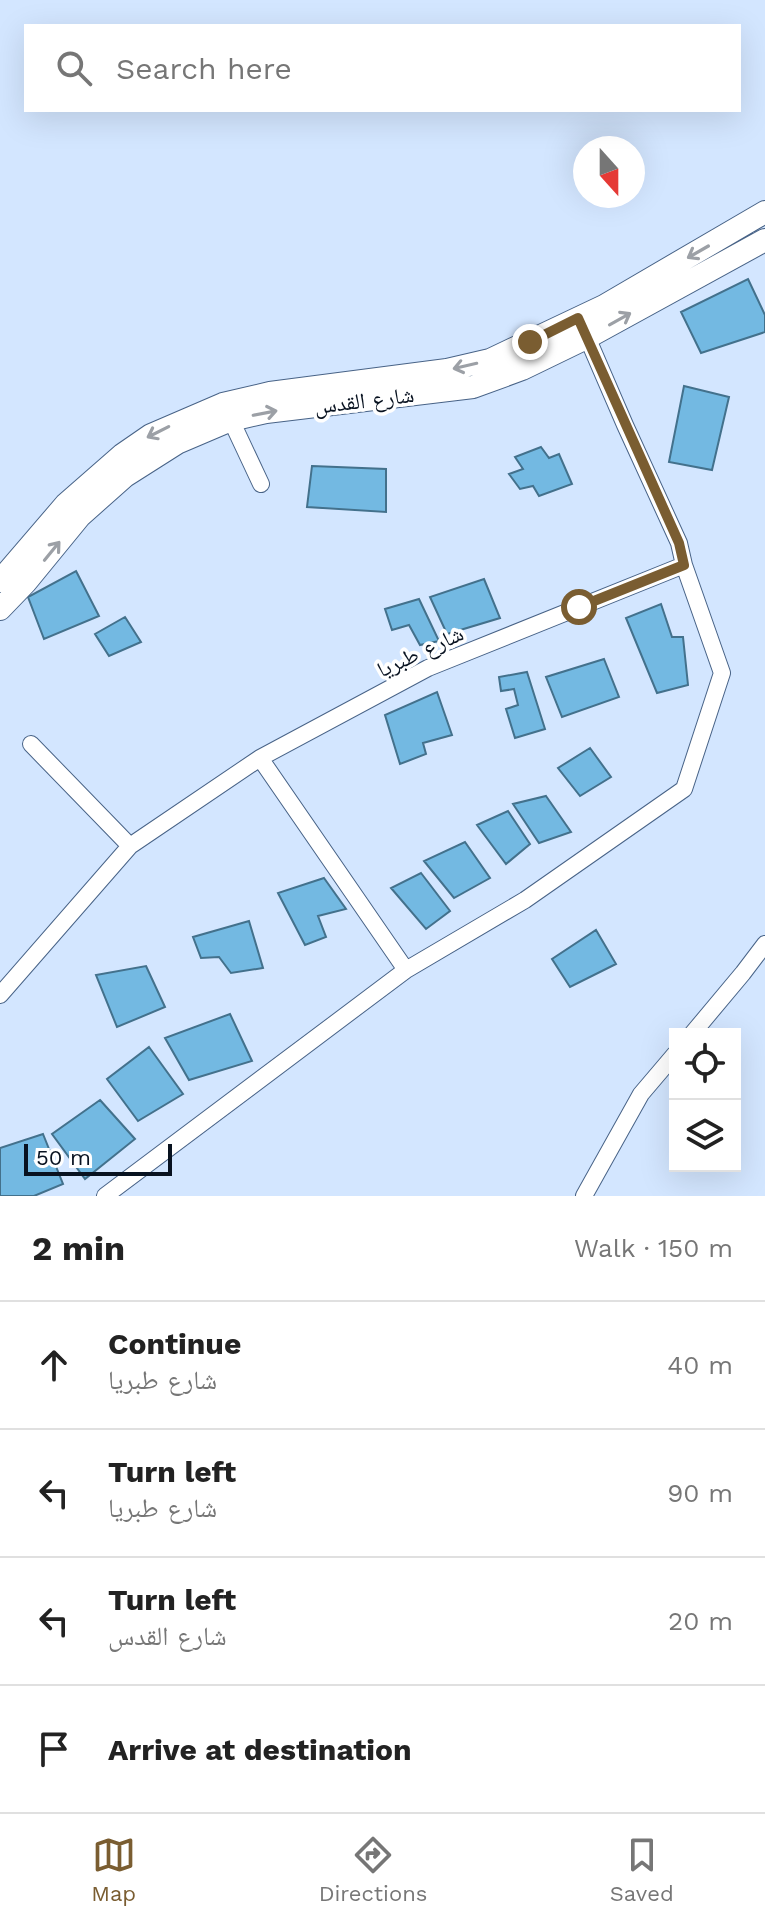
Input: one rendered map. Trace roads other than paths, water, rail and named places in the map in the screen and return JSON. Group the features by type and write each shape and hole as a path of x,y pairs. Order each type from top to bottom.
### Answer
{"main road":[{"name":"شارع القدس","path":"0,609 80,516 125,476 177,443 231,420 266,412 473,387 522,369 583,328 604,306 765,212"},
{"name":"شارع القدس","path":"0,581 66,504 94,478 151,435 192,416 223,404 270,393 447,370 490,360 583,328 764,243"}],"street":[{"path":"105,1196 406,970 525,900 684,789 722,673 679,543 583,328"},
{"path":"231,420 261,484"},
{"name":"شارع طبريا","path":"0,995 130,846 260,758 428,668 684,565"},
{"path":"31,744 130,846"},
{"path":"260,758 406,970"},
{"path":"697,1028 765,944"},
{"path":"584,1196 641,1094 669,1061"}]}
